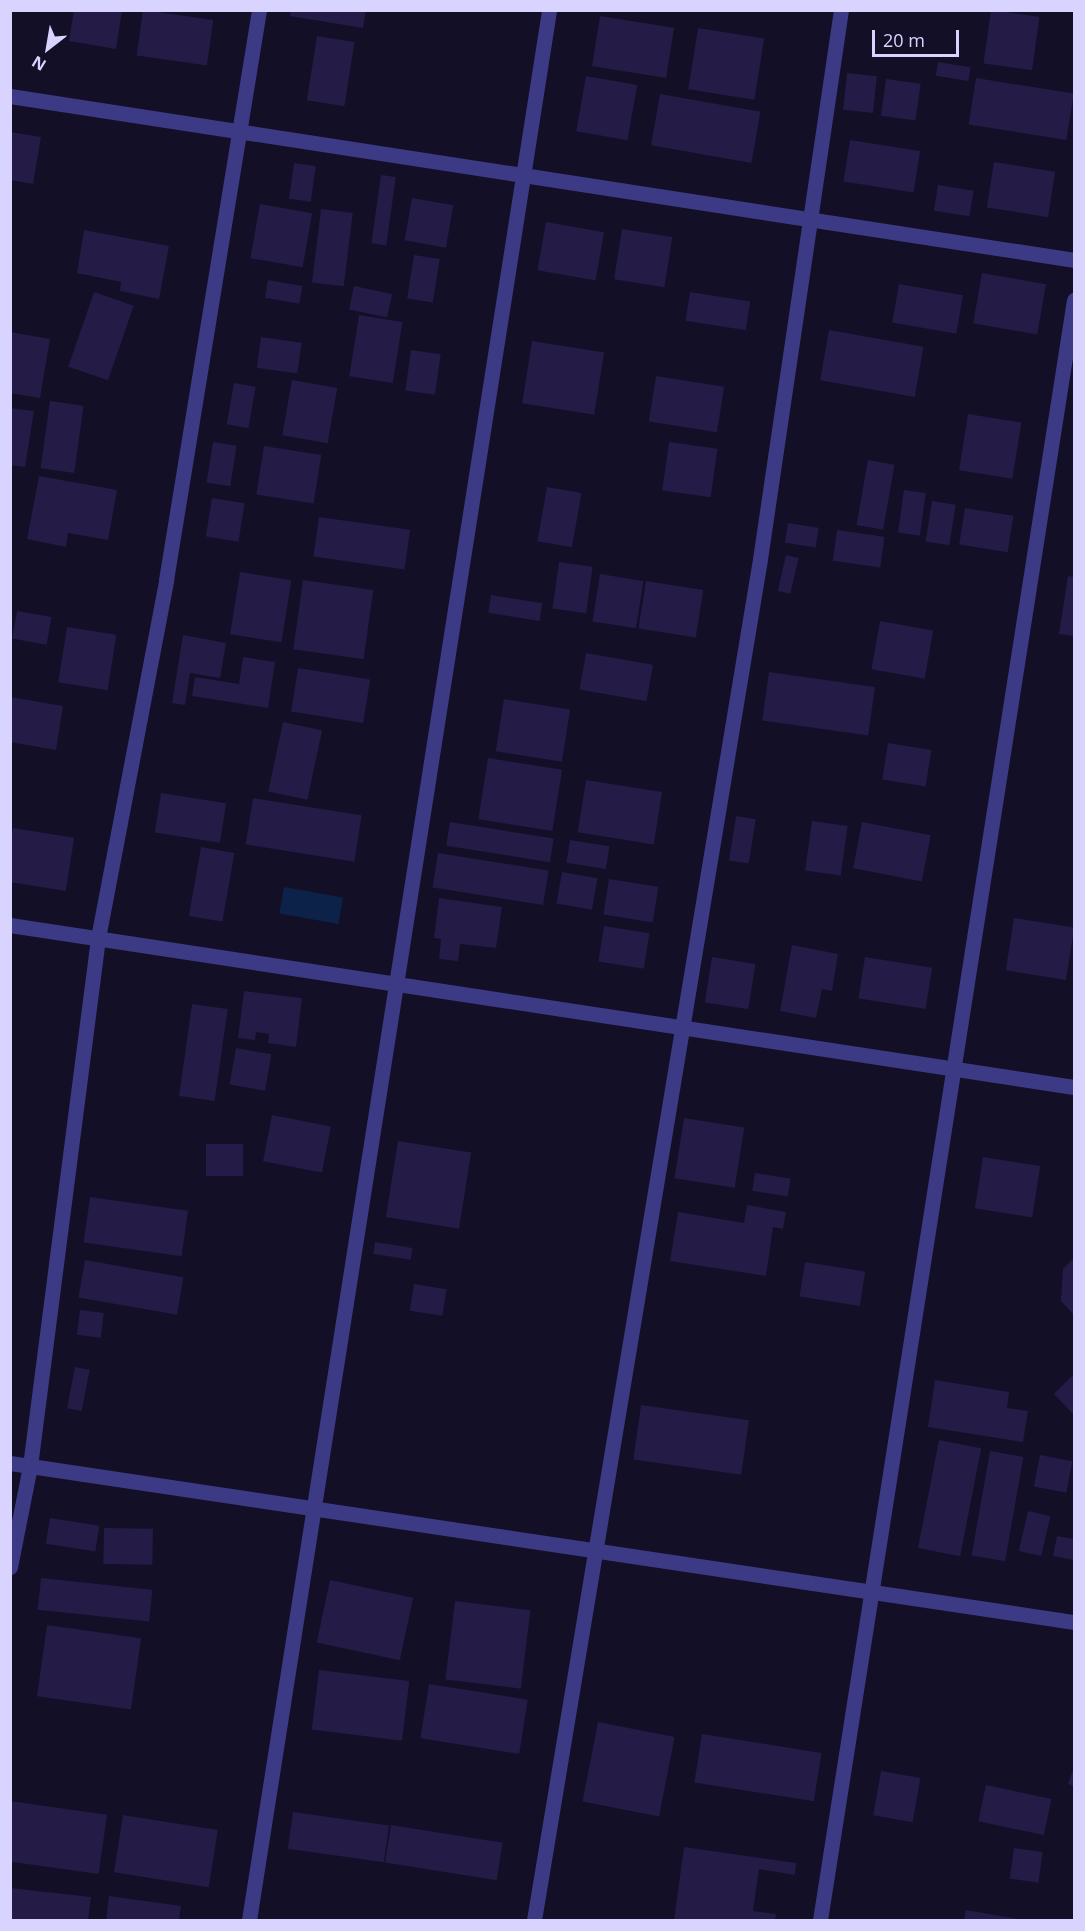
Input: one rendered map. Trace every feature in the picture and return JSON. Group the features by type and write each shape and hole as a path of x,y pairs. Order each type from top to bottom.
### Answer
{"street":[{"path":"10,1567 30,1466 98,938 166,580 259,10"},
{"path":"249,1920 549,10"},
{"path":"534,1920 594,1551 684,1027 811,218 841,10"},
{"path":"10,96 240,130 523,177 811,218 1074,260"},
{"path":"820,1920 1074,300"},
{"path":"10,925 1074,1087"},
{"path":"10,1463 1074,1622"}],"water":[{"path":"284,887 343,897 338,924 279,914"}],"building":[{"path":"74,10 122,11 116,49 69,41"},
{"path":"143,10 213,20 207,65 137,56"},
{"path":"291,10 366,10 363,28 290,16"},
{"path":"991,10 1040,17 1032,70 983,63"},
{"path":"600,16 674,28 666,78 592,66"},
{"path":"698,28 764,38 754,100 688,89"},
{"path":"317,36 355,42 344,106 307,100"},
{"path":"938,62 971,67 968,81 936,76"},
{"path":"847,73 877,76 873,113 843,110"},
{"path":"586,76 637,85 627,140 576,131"},
{"path":"976,78 1074,93 1066,140 969,124"},
{"path":"886,79 921,84 916,121 881,116"},
{"path":"660,94 760,112 751,163 651,145"},
{"path":"10,132 41,137 33,184 10,180"},
{"path":"850,140 920,151 914,193 843,181"},
{"path":"994,162 1055,172 1048,217 987,207"},
{"path":"294,163 316,166 311,202 289,199"},
{"path":"381,175 396,177 386,245 371,243"},
{"path":"938,185 974,191 969,216 934,211"},
{"path":"412,198 453,205 446,248 405,240"},
{"path":"260,204 312,213 303,267 250,258"},
{"path":"321,209 353,213 344,286 312,282"},
{"path":"546,222 604,232 596,281 537,270"},
{"path":"622,229 672,237 664,287 614,279"},
{"path":"84,230 169,246 159,299 120,291 121,282 77,273"},
{"path":"414,255 440,259 433,303 407,298"},
{"path":"982,273 1046,284 1037,335 973,323"},
{"path":"268,280 302,286 299,304 265,298"},
{"path":"899,284 963,295 956,334 892,322"},
{"path":"354,286 392,294 387,318 349,309"},
{"path":"94,292 134,306 108,380 68,367"},
{"path":"690,292 750,302 746,330 685,321"},
{"path":"359,315 402,322 393,383 349,376"},
{"path":"829,330 924,347 915,397 820,380"},
{"path":"10,332 50,339 40,398 10,393"},
{"path":"261,337 302,343 297,373 257,368"},
{"path":"532,341 604,352 594,415 522,403"},
{"path":"411,350 441,354 435,395 405,391"},
{"path":"656,376 724,387 717,432 649,421"},
{"path":"292,380 337,388 328,443 282,435"},
{"path":"234,383 256,387 248,428 227,424"},
{"path":"50,401 84,406 74,473 41,468"},
{"path":"10,408 34,411 25,467 10,465"},
{"path":"968,414 1021,422 1012,479 959,470"},
{"path":"213,442 237,446 230,486 207,482"},
{"path":"669,442 718,449 711,497 662,491"},
{"path":"264,446 321,455 314,503 256,494"},
{"path":"868,460 895,465 883,530 857,525"},
{"path":"39,476 117,490 108,540 68,533 66,547 27,539"},
{"path":"547,487 581,493 572,547 537,541"},
{"path":"904,490 926,493 920,536 898,533"},
{"path":"212,498 245,503 238,542 206,537"},
{"path":"932,501 956,505 949,545 926,541"},
{"path":"965,508 1013,516 1008,552 959,545"},
{"path":"319,517 410,530 405,569 313,557"},
{"path":"788,523 819,528 815,548 785,543"},
{"path":"837,530 885,537 880,567 833,561"},
{"path":"786,555 799,558 790,594 778,591"},
{"path":"559,562 593,567 586,613 552,609"},
{"path":"240,572 291,580 282,642 230,634"},
{"path":"600,574 643,581 636,628 592,621"},
{"path":"1068,576 1074,577 1074,636 1059,634"},
{"path":"303,580 373,590 364,659 293,649"},
{"path":"646,581 703,590 696,637 638,628"},
{"path":"491,595 542,603 540,621 488,613"},
{"path":"17,611 51,617 47,645 12,639"},
{"path":"880,621 933,630 925,679 871,669"},
{"path":"67,627 116,635 108,690 58,682"},
{"path":"183,635 226,643 220,678 190,673 185,705 172,703"},
{"path":"586,653 653,665 647,701 580,689"},
{"path":"243,657 275,662 268,708 192,696 195,677 239,684"},
{"path":"298,668 370,679 363,723 291,711"},
{"path":"769,672 875,687 868,735 762,721"},
{"path":"10,697 63,706 56,750 10,742"},
{"path":"504,699 570,709 562,762 496,751"},
{"path":"283,722 322,730 307,800 268,791"},
{"path":"888,743 931,750 926,786 882,780"},
{"path":"488,758 562,770 552,831 478,819"},
{"path":"586,780 662,792 654,844 578,832"},
{"path":"161,793 226,803 220,843 155,833"},
{"path":"253,798 362,815 354,862 246,844"},
{"path":"736,816 756,819 749,864 729,860"},
{"path":"812,821 848,826 841,876 805,871"},
{"path":"450,822 554,838 550,862 446,846"},
{"path":"862,822 931,835 922,881 853,868"},
{"path":"13,828 74,838 66,891 10,882 10,847"},
{"path":"570,840 610,846 606,869 566,863"},
{"path":"201,847 234,853 222,922 189,916"},
{"path":"438,853 549,871 543,905 433,888"},
{"path":"562,872 597,878 592,910 556,904"},
{"path":"609,879 658,887 653,922 603,915"},
{"path":"439,898 502,907 496,948 460,944 458,961 439,959 441,939 434,938"},
{"path":"1014,918 1074,928 1066,980 1006,970"},
{"path":"604,926 649,933 644,969 598,962"},
{"path":"792,945 838,954 832,991 822,989 816,1018 780,1011"},
{"path":"712,957 755,964 748,1009 705,1002"},
{"path":"865,957 932,968 926,1009 858,998"},
{"path":"244,991 302,998 296,1047 268,1043 269,1034 256,1032 255,1040 238,1038"},
{"path":"192,1004 228,1009 215,1101 179,1096"},
{"path":"236,1048 271,1054 265,1091 230,1084"},
{"path":"272,1115 331,1126 322,1173 263,1161"},
{"path":"684,1118 744,1128 735,1188 674,1178"},
{"path":"398,1141 471,1153 459,1229 386,1217"},
{"path":"206,1144 243,1144 243,1176 206,1176"},
{"path":"983,1157 1040,1166 1032,1217 975,1208"},
{"path":"755,1173 791,1179 788,1196 752,1191"},
{"path":"90,1197 188,1211 182,1256 84,1243"},
{"path":"747,1205 786,1212 783,1229 773,1227 766,1276 670,1261 678,1212 744,1223"},
{"path":"375,1242 413,1248 411,1260 373,1254"},
{"path":"1074,1258 1074,1315 1061,1301 1063,1269"},
{"path":"85,1260 183,1277 177,1315 78,1297"},
{"path":"805,1262 865,1272 860,1306 800,1297"},
{"path":"414,1284 447,1289 442,1316 410,1311"},
{"path":"80,1310 104,1313 101,1338 77,1335"},
{"path":"75,1367 90,1370 82,1411 67,1408"},
{"path":"1074,1374 1074,1415 1054,1394"},
{"path":"935,1380 1009,1392 1007,1408 1028,1411 1023,1442 928,1427"},
{"path":"641,1405 749,1420 741,1475 633,1459"},
{"path":"939,1440 981,1448 960,1556 918,1548"},
{"path":"990,1451 1023,1457 1005,1561 972,1555"},
{"path":"1040,1455 1072,1461 1066,1493 1034,1486"},
{"path":"1028,1511 1050,1516 1041,1556 1019,1551"},
{"path":"50,1518 99,1526 95,1552 46,1544"},
{"path":"104,1528 153,1529 152,1565 103,1564"},
{"path":"1057,1536 1074,1539 1074,1560 1053,1556"},
{"path":"41,1578 152,1590 149,1622 38,1610"},
{"path":"330,1580 413,1598 400,1660 317,1643"},
{"path":"455,1601 530,1610 521,1689 445,1679"},
{"path":"47,1625 141,1638 131,1710 37,1696"},
{"path":"319,1670 409,1681 402,1741 312,1730"},
{"path":"429,1684 528,1700 519,1754 420,1738"},
{"path":"598,1722 675,1737 659,1816 583,1802"},
{"path":"702,1734 822,1753 814,1801 694,1782"},
{"path":"1074,1767 1074,1786 1068,1784"},
{"path":"881,1771 920,1778 913,1822 873,1815"},
{"path":"986,1785 1052,1799 1044,1835 978,1821"},
{"path":"10,1801 107,1815 99,1874 10,1862"},
{"path":"293,1812 389,1825 384,1862 288,1849"},
{"path":"123,1815 218,1830 209,1887 114,1872"},
{"path":"391,1825 503,1843 497,1880 385,1863"},
{"path":"684,1847 796,1863 795,1875 759,1869 753,1911 776,1914 775,1920 674,1920"},
{"path":"1014,1848 1043,1852 1038,1883 1010,1879"},
{"path":"10,1888 91,1897 88,1920 10,1920"},
{"path":"109,1896 181,1906 179,1920 106,1920"},
{"path":"966,1910 1018,1919 1018,1920 964,1920"}]}
